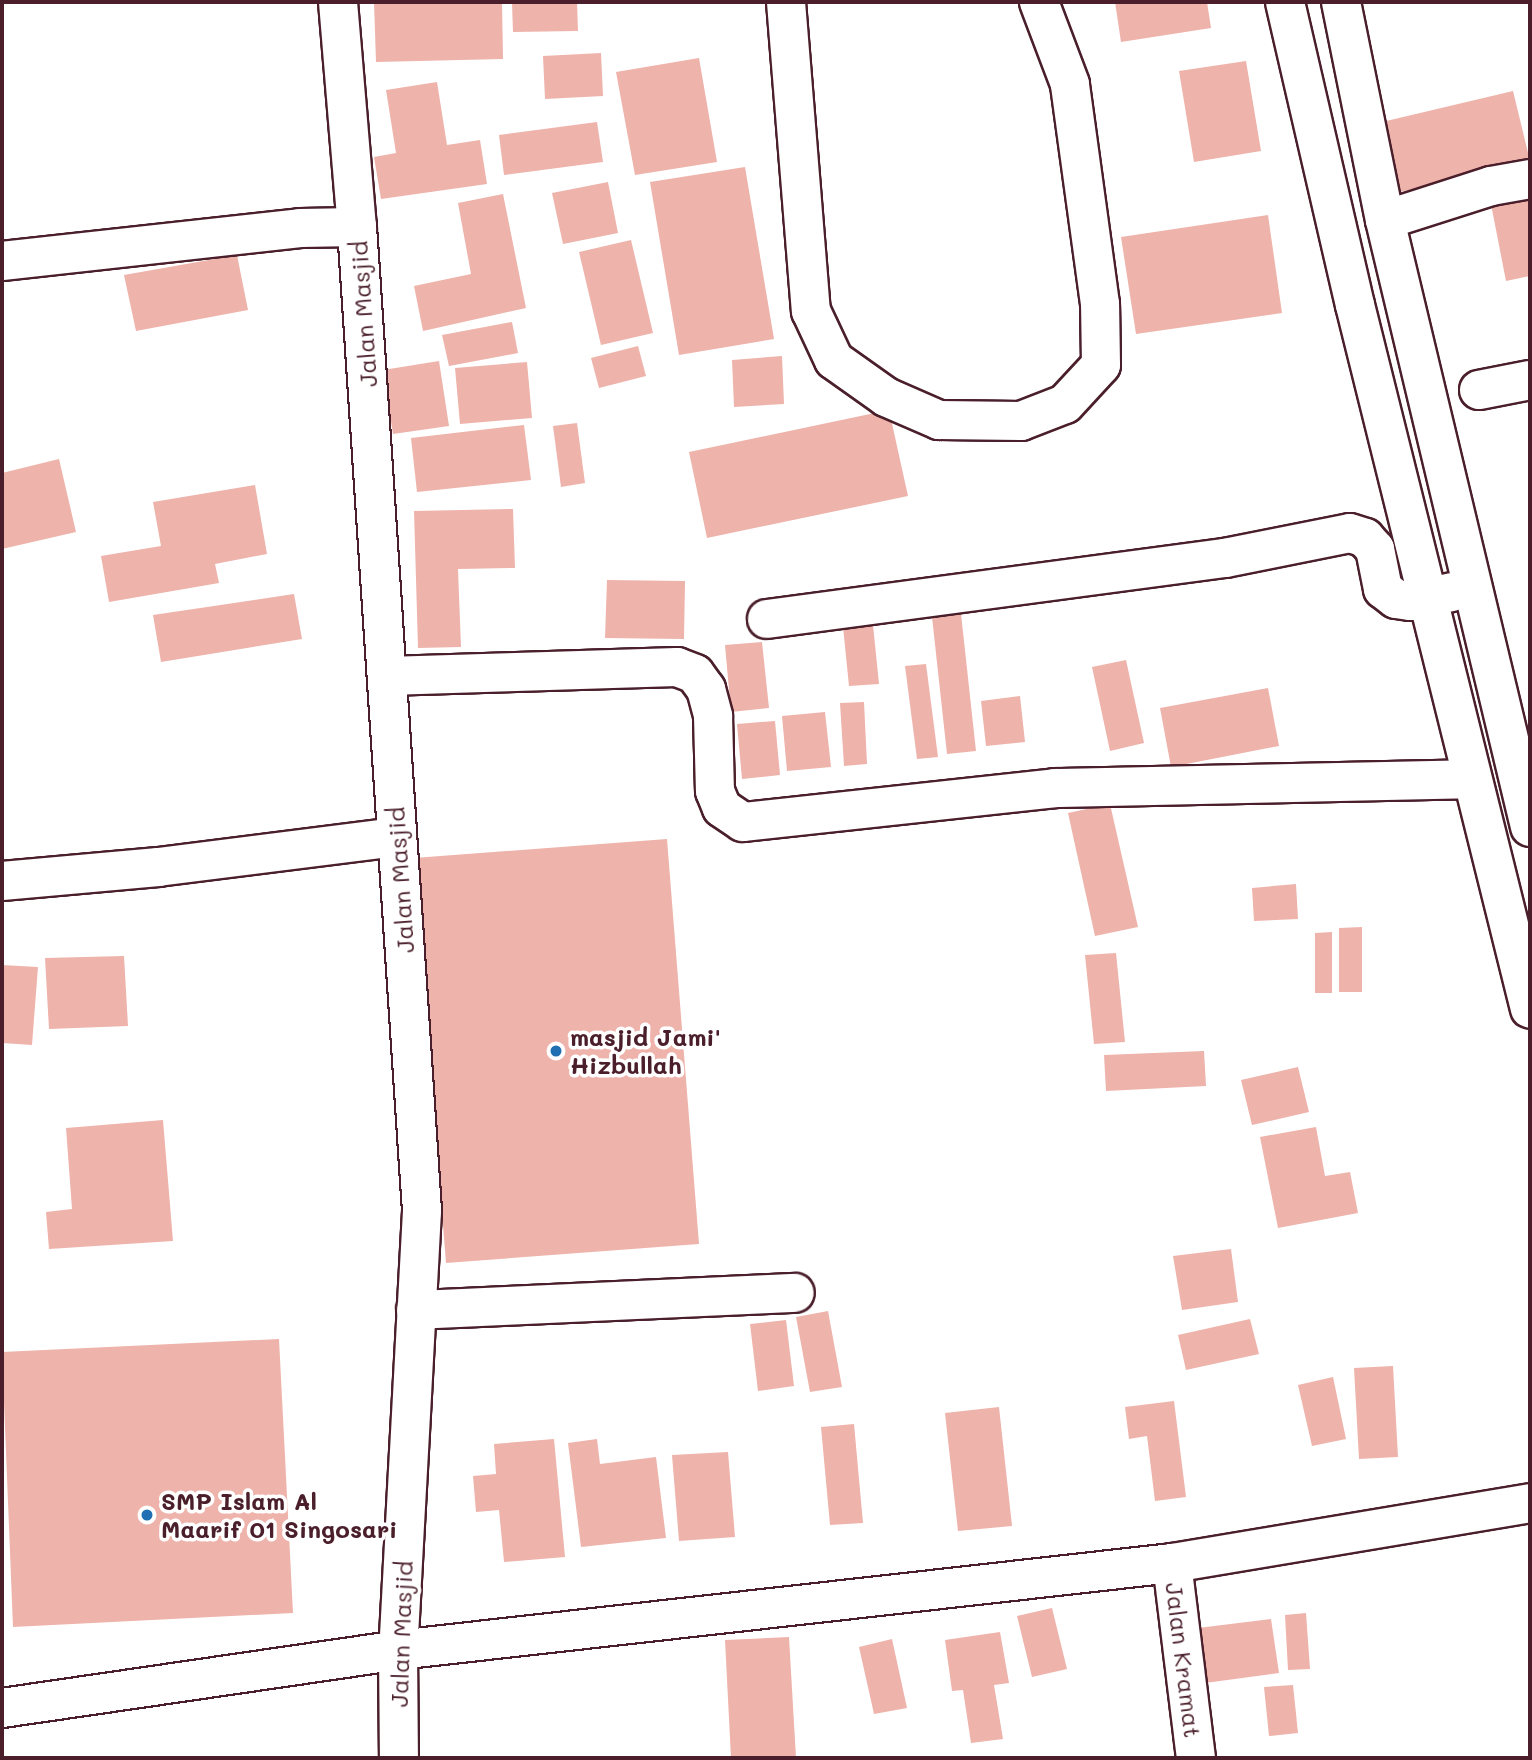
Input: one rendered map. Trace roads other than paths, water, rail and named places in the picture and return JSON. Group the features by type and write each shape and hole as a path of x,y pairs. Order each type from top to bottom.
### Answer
{"street":[{"name":"Jalan Masjid","path":"338,2 358,227 422,1210 398,1650 399,1758"},
{"path":"786,2 811,311 834,360 886,397 939,420 1021,421 1065,404 1101,365 1100,304 1070,84 1039,2"},
{"path":"1285,2 1427,598 1530,1009"},
{"path":"1341,2 1385,220 1530,827"},
{"path":"1385,220 1491,186 1530,179"},
{"path":"2,261 300,228 358,227"},
{"path":"1479,390 1530,380"},
{"path":"767,619 1225,558 1350,533 1365,538 1375,549 1383,589 1396,599 1427,598 1474,588"},
{"path":"387,676 677,667 695,674 706,689 713,716 715,791 722,808 743,822 1055,788 1472,779"},
{"path":"2,881 159,867 397,837"},
{"path":"416,1310 796,1293"},
{"path":"2,1708 398,1650 1172,1563 1530,1503"},
{"name":"Jalan Kramat","path":"1172,1563 1196,1758"}],"place":[{"name":"masjid Jami' Hizbullah","path":"556,1051"},
{"name":"SMP Islam Al Maarif 01 Singosari","path":"147,1515"}]}
